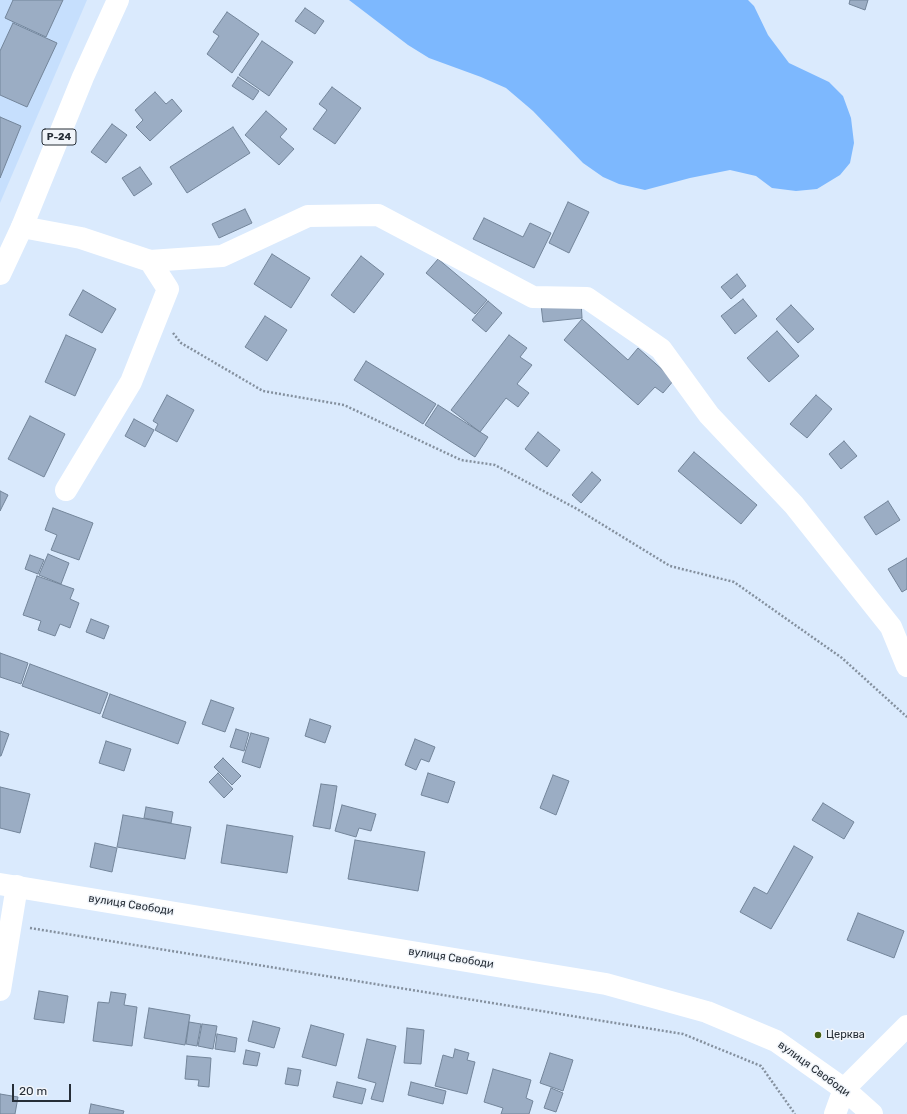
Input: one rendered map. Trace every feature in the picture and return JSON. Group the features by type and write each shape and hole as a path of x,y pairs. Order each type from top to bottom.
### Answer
{"street":[{"name":"Р-24","path":"0,274 22,227 83,77 118,0"},
{"path":"22,227 81,238 150,261 222,256 308,216 378,215 533,297 587,298 661,349 709,415 794,505 890,627 907,666"},
{"path":"66,490 131,382 168,289 150,261"},
{"path":"0,990 10,925 9,885"},
{"name":"вулиця Свободи","path":"9,885 606,984 707,1012 776,1041 844,1089 872,1114"},
{"path":"835,1114 844,1089 907,1026"}],"path":[{"path":"158,313 181,343 263,391 344,405 461,460 495,465 577,509 670,566 734,582 842,658 907,716"},
{"path":"10,925 683,1034 761,1066 795,1114"}],"shaded area":[{"path":"0,0 87,0 0,203"}],"water":[{"path":"349,0 748,0 754,6 768,35 789,63 829,82 843,96 851,118 854,143 850,163 840,175 817,189 796,191 772,188 756,176 730,170 690,178 645,190 619,184 603,177 583,163 533,111 506,88 429,58 408,45"}],"building":[{"path":"13,0 63,0 46,37 5,18"},
{"path":"850,0 868,0 865,10 849,4"},
{"path":"305,8 324,21 315,34 295,21"},
{"path":"227,12 259,34 232,73 207,54 219,36 213,32"},
{"path":"13,23 57,43 27,107 0,95 0,51"},
{"path":"262,41 293,62 269,96 239,75"},
{"path":"238,77 259,91 253,100 232,86"},
{"path":"332,87 361,108 335,144 313,129 327,110 319,104"},
{"path":"155,92 166,104 172,99 182,111 150,141 136,127 143,120 135,110"},
{"path":"266,111 287,129 280,137 294,149 279,165 245,135"},
{"path":"0,117 21,126 0,178"},
{"path":"112,124 127,135 106,163 91,152"},
{"path":"233,127 250,153 187,193 170,167"},
{"path":"140,167 152,184 134,196 122,178"},
{"path":"568,202 589,212 569,253 549,243"},
{"path":"245,209 252,223 219,238 212,224"},
{"path":"484,218 523,237 530,223 551,233 534,268 473,239"},
{"path":"272,254 310,278 291,308 254,284"},
{"path":"361,256 384,274 354,313 331,295"},
{"path":"438,259 487,300 475,314 426,273"},
{"path":"737,274 746,286 731,299 721,287"},
{"path":"83,290 116,309 102,333 69,315"},
{"path":"743,299 757,316 735,334 721,316"},
{"path":"488,301 502,313 486,332 472,320"},
{"path":"581,301 582,318 543,322 541,305"},
{"path":"791,305 814,329 798,343 776,319"},
{"path":"265,316 287,330 267,361 245,347"},
{"path":"582,319 628,360 638,348 674,380 663,393 655,387 638,405 564,340"},
{"path":"777,331 799,356 769,382 747,358"},
{"path":"66,335 96,349 75,396 45,382"},
{"path":"509,335 527,348 520,357 532,365 517,384 529,393 518,407 506,398 480,432 451,410"},
{"path":"366,361 436,404 423,424 354,380"},
{"path":"167,395 194,410 177,442 155,430 158,424 153,421"},
{"path":"816,395 832,409 807,438 790,424"},
{"path":"438,405 488,437 475,457 425,425"},
{"path":"30,416 65,434 44,477 8,459"},
{"path":"134,419 154,430 145,447 125,436"},
{"path":"538,432 560,450 547,467 525,449"},
{"path":"844,441 857,456 841,469 829,454"},
{"path":"694,452 757,505 741,524 678,471"},
{"path":"592,472 601,480 581,503 572,495"},
{"path":"0,491 8,495 0,511"},
{"path":"888,501 900,520 876,535 864,517"},
{"path":"53,508 93,523 79,560 51,550 57,535 45,530"},
{"path":"48,554 69,563 61,584 39,575"},
{"path":"30,555 44,560 38,574 25,569"},
{"path":"907,558 907,589 902,592 888,569"},
{"path":"37,576 74,589 70,599 79,603 70,628 60,624 55,636 38,630 41,621 23,615"},
{"path":"91,619 109,626 104,639 86,632"},
{"path":"0,653 28,663 21,684 0,677"},
{"path":"30,664 108,693 100,714 22,686"},
{"path":"110,694 186,722 178,744 102,717"},
{"path":"211,700 234,708 225,732 202,724"},
{"path":"310,719 331,726 325,743 305,736"},
{"path":"236,729 249,733 244,751 230,747"},
{"path":"0,731 9,734 1,756 0,756"},
{"path":"251,733 269,738 260,768 242,762"},
{"path":"415,739 435,747 429,762 421,759 416,770 405,765"},
{"path":"106,741 131,749 124,771 99,763"},
{"path":"223,758 241,776 232,785 214,767"},
{"path":"218,773 233,789 224,798 209,782"},
{"path":"428,773 455,782 448,803 421,795"},
{"path":"553,775 569,781 556,815 540,808"},
{"path":"321,784 337,786 330,829 313,826"},
{"path":"0,787 30,794 20,833 0,828"},
{"path":"823,803 854,822 844,839 812,820"},
{"path":"342,805 376,814 371,831 359,828 356,837 335,831"},
{"path":"146,807 173,812 171,823 144,818"},
{"path":"123,815 191,827 185,859 117,847"},
{"path":"227,825 293,836 287,873 221,863"},
{"path":"355,840 425,852 418,891 348,879"},
{"path":"95,843 117,848 112,872 90,867"},
{"path":"794,846 813,857 771,929 740,912 754,887 767,894"},
{"path":"858,913 904,931 894,958 847,940"},
{"path":"39,991 68,996 64,1023 34,1019"},
{"path":"111,992 126,994 124,1005 137,1007 132,1046 93,1041 98,1002 109,1003"},
{"path":"149,1008 190,1015 185,1045 144,1038"},
{"path":"253,1021 280,1028 274,1048 248,1041"},
{"path":"189,1022 201,1024 197,1046 186,1044"},
{"path":"202,1024 217,1026 213,1049 198,1046"},
{"path":"311,1025 344,1034 336,1066 302,1057"},
{"path":"407,1028 424,1030 421,1064 404,1063"},
{"path":"217,1034 237,1038 235,1052 215,1049"},
{"path":"367,1039 396,1046 383,1102 371,1099 376,1083 358,1078"},
{"path":"455,1049 469,1053 467,1060 475,1062 467,1094 435,1086 443,1055 453,1058"},
{"path":"246,1050 260,1053 257,1066 243,1064"},
{"path":"550,1053 573,1060 563,1091 540,1083"},
{"path":"187,1056 211,1058 209,1087 198,1086 199,1080 185,1079"},
{"path":"288,1068 301,1070 298,1086 285,1084"},
{"path":"493,1069 531,1080 526,1098 533,1101 529,1114 501,1114 503,1108 484,1102"},
{"path":"337,1082 366,1089 362,1104 333,1097"},
{"path":"411,1082 446,1091 443,1104 408,1095"},
{"path":"551,1088 563,1093 556,1112 544,1108"},
{"path":"0,1094 18,1097 15,1114 0,1114"},
{"path":"91,1104 124,1111 123,1114 89,1114"}],"place":[{"name":"Церква","path":"818,1035"}]}
